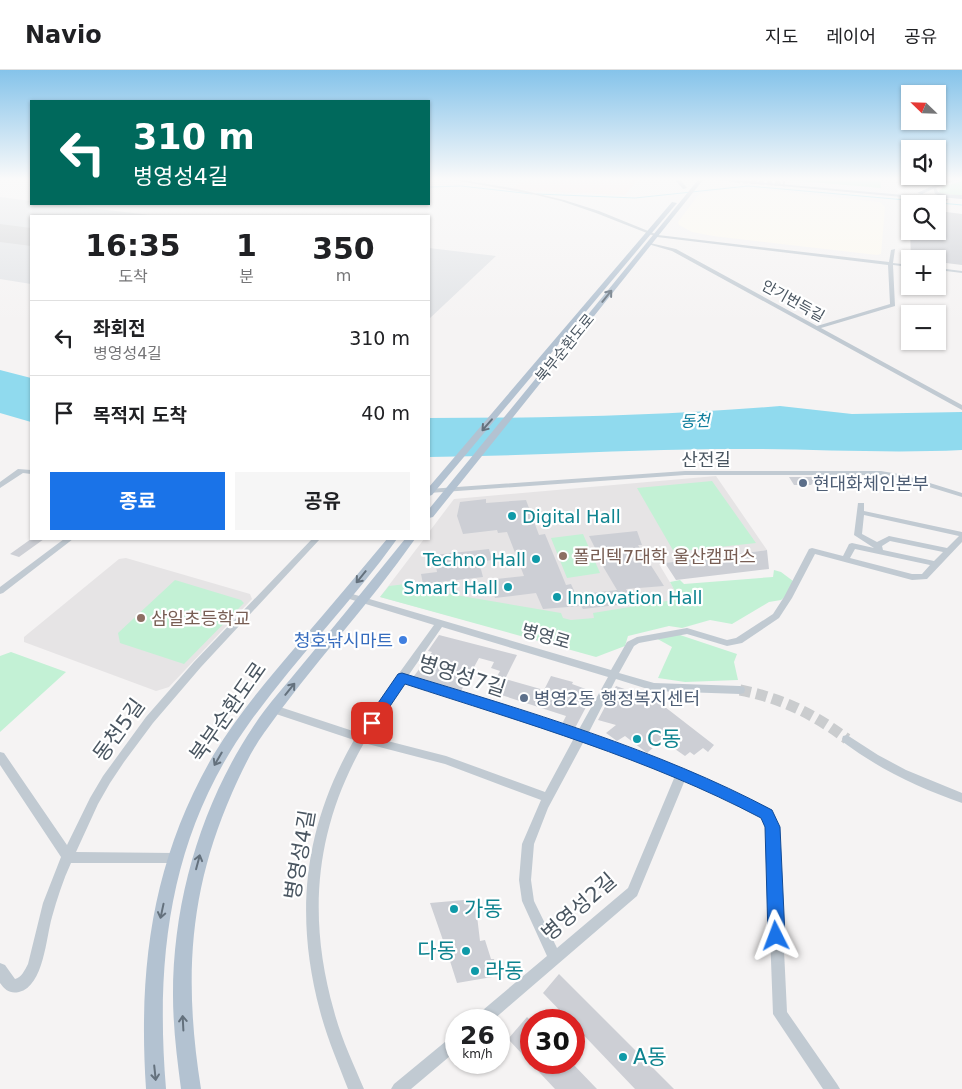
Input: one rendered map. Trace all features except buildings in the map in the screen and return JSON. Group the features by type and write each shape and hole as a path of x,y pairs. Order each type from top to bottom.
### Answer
{"main road":[{"name":"북부순환도로","path":"430,491 519,388 653,228"},
{"name":"북부순환도로","path":"430,514 662,228"},
{"name":"북부순환도로","path":"156,1089 151,1016 153,972 160,922 174,858 203,787 239,726 391,540"},
{"name":"북부순환도로","path":"191,1089 184,1039 182,965 186,918 194,877 211,821 224,790 248,745 274,709 409,540"}],"street":[{"path":"636,228 648,233 901,263"},
{"name":"안기번득길","path":"650,244 674,250 962,408"},
{"path":"818,328 894,304 891,262 893,250"},
{"path":"946,268 962,270"},
{"path":"0,486 21,471 30,472"},
{"name":"산전길","path":"430,492 685,473 881,473 902,476 942,491 962,495"},
{"path":"554,957 531,908 526,880 528,844 548,798 630,644 637,640 687,631 727,643 738,641 776,616 788,598 812,551 912,577 924,577 962,535 861,508 858,535 878,548"},
{"path":"878,548 889,538 949,551"},
{"path":"0,591 68,540"},
{"name":"동천5길","path":"0,970 12,986 20,985 33,972 52,895 68,857 110,773 147,720 315,540"},
{"path":"845,560 852,546 878,548 936,564"},
{"name":"병영로","path":"346,595 662,689 740,690"},
{"name":"병영성4길","path":"356,1089 325,1011 313,954 310,905 321,830 338,782 361,738 440,623"},
{"name":"병영성7길","path":"402,678 580,736 681,775 767,814 771,820 780,1014 832,1089"},
{"path":"274,709 361,738 446,760 548,798"},
{"path":"847,739 871,757 904,776 962,798"},
{"path":"0,756 68,857 174,858"},
{"name":"병영성2길","path":"495,1009 633,892 681,775"},
{"path":"400,1089 445,1051"}],"shaded area":[{"path":"0,228 30,228 30,284 0,279"},
{"path":"684,228 883,228 881,254 877,255 692,232"},
{"path":"430,248 496,256 430,318"},
{"name":"폴리텍7대학 울산캠퍼스","path":"716,476 767,550 659,564 680,599 595,618 539,640 380,597 423,540 430,540 430,531 454,499"},
{"name":"삼일초등학교","path":"126,558 250,594 252,599 169,687 156,691 24,642 24,637 119,559"}],"green space":[{"path":"712,481 756,543 674,552 637,488"},
{"path":"583,534 600,573 567,578 551,538"},
{"path":"774,570 781,572 793,581 787,595 781,600 769,602 732,624 710,620 682,628 669,626 628,636 625,646 596,657 380,597 389,586 406,584 432,591 561,613 563,618 571,620 594,618 593,613 679,599 670,582 680,580 684,584 773,577"},
{"path":"175,580 241,600 244,603 184,664 120,643 118,633"},
{"path":"674,633 737,654 734,662 738,680 685,682 658,678 672,647 654,637"},
{"path":"11,652 66,672 0,732 0,656"}],"water":[{"path":"0,370 30,378 30,422 0,413"},
{"name":"동천","path":"780,406 852,414 962,412 962,450 716,449 430,457 430,418 517,418 692,412"}],"runway":[{"path":"0,233 30,237"}],"tunnel":[{"path":"740,690 783,702 822,722 847,739"}],"place":[{"name":"현대화체인본부","path":"803,483"},
{"name":"Digital Hall","path":"512,516"},
{"name":"폴리텍7대학 울산캠퍼스","path":"563,556"},
{"name":"Techno Hall","path":"536,559"},
{"name":"Smart Hall","path":"508,587"},
{"name":"Innovation Hall","path":"557,597"},
{"name":"삼일초등학교","path":"141,618"},
{"name":"청호낚시마트","path":"403,640"},
{"name":"병영2동 행정복지센터","path":"524,698"},
{"name":"C동","path":"637,739"},
{"name":"가동","path":"454,909"},
{"name":"다동","path":"466,951"},
{"name":"라동","path":"475,971"},
{"name":"A동","path":"623,1057"}],"route":[{"path":"372,723 402,678 580,736 681,775 767,814 771,820 772,827 776,936"}]}
